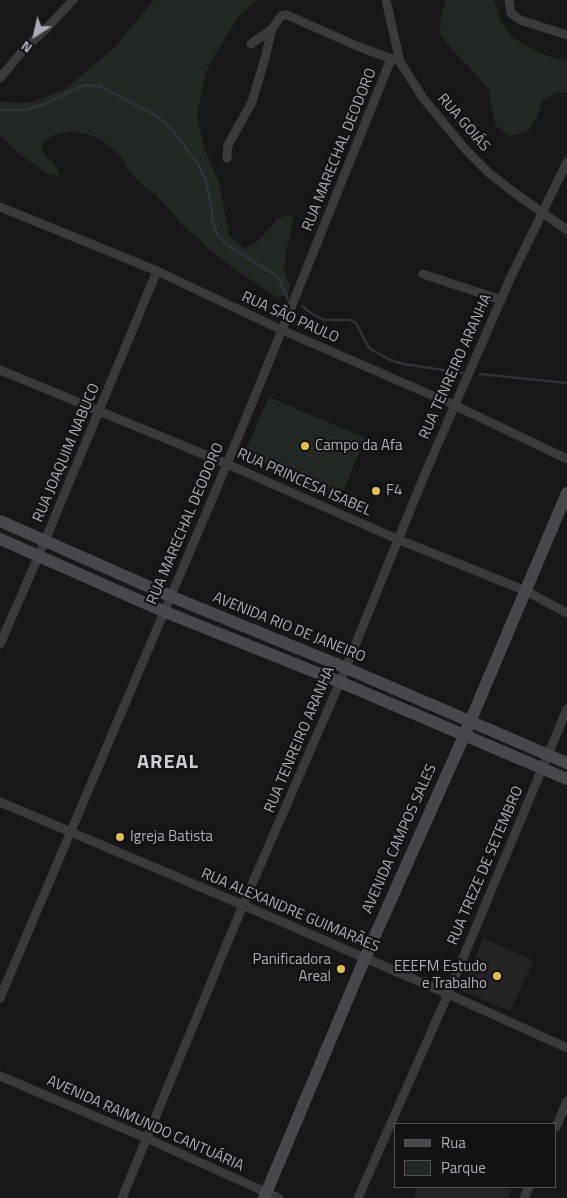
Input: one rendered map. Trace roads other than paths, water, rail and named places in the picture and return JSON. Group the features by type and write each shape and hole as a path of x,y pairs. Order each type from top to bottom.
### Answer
{"main road":[{"name":"AVENIDA CAMPOS SALES","path":"265,1196 365,958 464,736 567,493"},
{"name":"AVENIDA RIO DE JANEIRO","path":"0,522 170,596 346,668 567,763"},
{"name":"AVENIDA RIO DE JANEIRO","path":"0,539 163,611 340,682 567,779"}],"street":[{"path":"0,78 24,49 74,0"},
{"name":"RUA GOIÁS","path":"386,0 400,62 423,98 466,150 489,172 567,230"},
{"path":"509,0 511,13 522,22 567,36"},
{"path":"251,44 272,28 279,18 287,15 400,62"},
{"path":"227,158 228,145 252,102 272,28"},
{"name":"RUA MARECHAL DEODORO","path":"0,998 227,464 390,59"},
{"name":"RUA TENREIRO ARANHA","path":"122,1198 243,905 346,668 397,539 454,406 541,212 567,162"},
{"name":"RUA SÃO PAULO","path":"0,207 157,271 282,330 454,406 567,459"},
{"name":"RUA JOAQUIM NABUCO","path":"0,644 39,556 157,271"},
{"path":"423,274 501,300"},
{"name":"RUA PRINCESA ISABEL","path":"0,370 227,464 397,539 526,591 567,612"},
{"name":"RUA TREZE DE SETEMBRO","path":"358,1198 448,994 567,709"},
{"name":"RUA ALEXANDRE GUIMARÃES","path":"0,802 243,905 567,1048"},
{"name":"AVENIDA RAIMUNDO CANTUÁRIA","path":"0,1076 146,1138 265,1196 279,1198"},
{"path":"557,1125 567,1102"}],"waterway":[{"path":"0,110 25,110 45,104 84,85 99,86 151,113 173,131 200,167 206,181 212,210 212,221 217,234 227,245 278,277 288,299"},
{"path":"302,306 324,320 350,320 356,323 369,348 390,360 463,373"},
{"path":"480,374 567,383"}],"place":[{"name":"Campo da Afa","path":"305,446"},
{"name":"F4","path":"376,491"},
{"name":"Igreja Batista","path":"120,837"},
{"name":"Panificadora Areal","path":"341,969"},
{"name":"EEEFM Estudo e Trabalho","path":"497,976"}],"district":[{"name":"AREAL","path":"168,763"}]}
